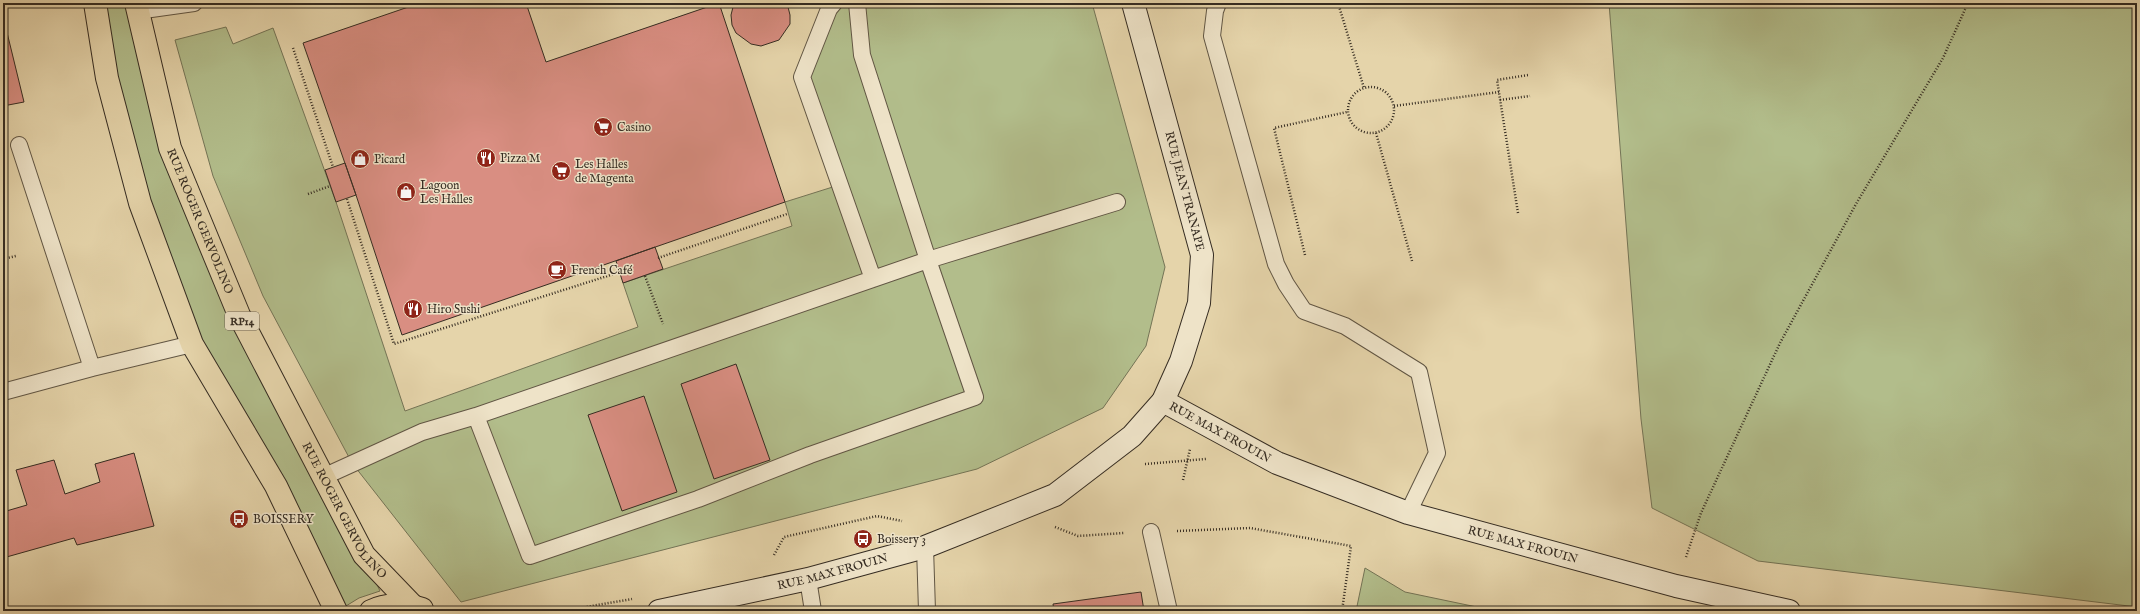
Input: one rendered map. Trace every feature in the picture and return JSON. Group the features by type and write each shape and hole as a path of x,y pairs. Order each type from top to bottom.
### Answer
{"main road":[{"path":"95,3 107,78 140,204 192,344 276,486 336,611"},
{"name":"RUE JEAN TRANAPE","path":"1134,3 1202,255 1200,303 1181,361 1163,401"},
{"name":"RUE ROGER GERVOLINO","path":"137,7 170,148 239,315 364,555 420,609"},
{"name":"RUE MAX FROUIN","path":"658,611 808,579 925,547 1055,495 1132,436 1163,401 1277,463 1408,512 1676,586 1789,611"},
{"path":"371,611 395,605 420,609"}],"lane":[{"path":"137,7 194,3"},
{"path":"834,3 829,9 802,77 873,279"},
{"path":"476,416 530,556 698,499 810,455 975,397 928,260 862,55 857,3"},
{"path":"1218,3 1215,11 1212,36 1276,264 1286,284 1304,310 1346,326 1419,372 1436,453 1408,512"},
{"path":"19,145 92,368"},
{"path":"323,477 422,432 476,416 928,260 1117,202"},
{"path":"3,392 92,368 192,344"},
{"path":"1151,532 1168,611"},
{"path":"925,547 927,611"},
{"path":"808,579 813,611"}],"path":[{"path":"1338,3 1364,88"},
{"path":"1676,586 1701,513 1780,343 1856,204 1943,58 1968,3"},
{"path":"293,48 333,167"},
{"path":"1518,213 1497,80 1528,75"},
{"path":"1364,88 1379,89 1391,99 1394,106 1392,120 1388,126 1376,133 1363,132 1357,129 1352,124 1347,112 1351,97 1364,88"},
{"path":"1394,106 1499,92"},
{"path":"1500,100 1530,96"},
{"path":"1305,255 1274,128 1347,112"},
{"path":"1376,133 1412,261"},
{"path":"308,194 330,186"},
{"path":"346,199 394,344 620,272"},
{"path":"658,258 787,214"},
{"path":"3,259 16,256"},
{"path":"645,276 672,348"},
{"path":"1182,480 1190,447"},
{"path":"1138,465 1211,459"},
{"path":"1016,510 1078,536 1250,528 1351,546 1342,611"}],"green space":[{"path":"95,3 136,3 170,148 380,591 359,598 346,606 322,581 192,344 140,203"},
{"path":"848,3 1092,3 1165,267 1146,346 1103,408 977,469 461,602 352,463 263,296 213,176 175,40 226,27 233,44 273,28 336,202 405,411 638,327 623,283 792,226 785,202 839,185 802,77 829,9"},
{"path":"1609,3 2137,3 2137,607 1758,561 1652,508 1641,419"},
{"path":"1365,568 1405,592 1496,611 1356,611"}],"building":[{"name":"Les Halles de Magenta","path":"420,3 526,3 546,62 719,3 785,202 402,335 356,195 303,43"},
{"path":"734,3 787,3 790,15 790,24 779,40 761,46 751,44 736,33 732,25 731,15"},
{"path":"3,16 24,102 3,106"},
{"path":"345,163 356,195 336,202 325,170"},
{"path":"655,247 663,269 623,283 616,261"},
{"path":"3,312 6,327 3,327"},
{"path":"736,364 770,460 714,479 681,384"},
{"path":"644,396 677,492 622,511 588,415"},
{"path":"134,453 154,526 77,545 74,538 3,558 3,512 27,505 16,470 54,460 65,494 100,482 95,464"},
{"path":"1141,592 1144,611 1054,611 1053,604"}],"place":[{"name":"Casino","path":"603,127"},
{"name":"Pizza M","path":"486,158"},
{"name":"Picard","path":"360,159"},
{"name":"Les Halles de Magenta","path":"561,171"},
{"name":"Lagoon Les Halles","path":"406,192"},
{"name":"French Café","path":"557,270"},
{"name":"Hiro Sushi","path":"413,309"},
{"name":"BOISSERY","path":"239,519"},
{"name":"Boissery 3","path":"863,539"}]}
